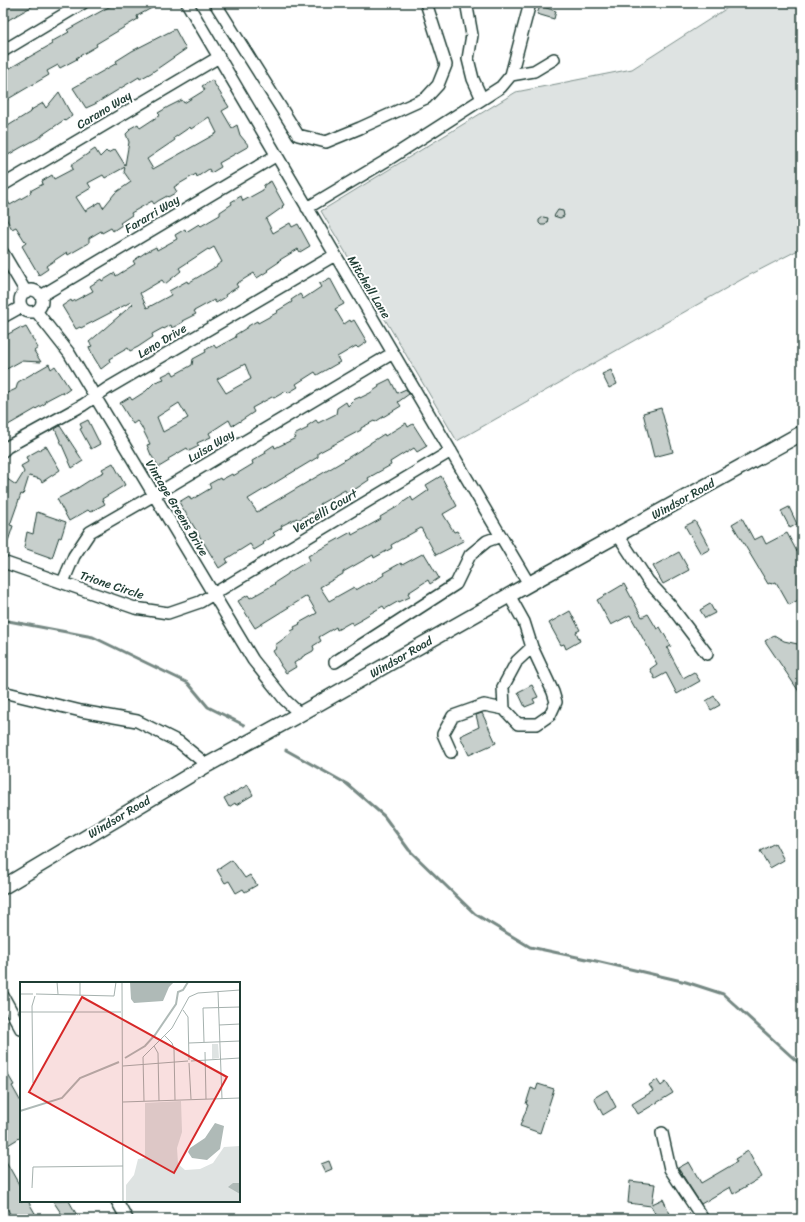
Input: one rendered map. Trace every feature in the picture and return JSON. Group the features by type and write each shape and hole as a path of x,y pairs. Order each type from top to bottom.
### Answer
{"main road":[{"name":"Windsor Road","path":"3,887 207,765 618,534 802,433"}],"street":[{"path":"3,51 83,3"},
{"name":"Mitchell Lane","path":"187,3 529,584"},
{"path":"215,3 298,135 326,142 426,98 438,85 446,65 426,3"},
{"path":"468,3 467,7 472,35 468,59 473,79 482,99"},
{"path":"308,208 384,162 501,87 511,75 529,5"},
{"name":"Carano Way","path":"3,185 219,57"},
{"path":"511,75 534,70 554,59"},
{"name":"Fararri Way","path":"41,296 277,155"},
{"path":"3,253 26,292"},
{"name":"Leno Drive","path":"3,451 7,447 96,397 335,255"},
{"path":"32,290 41,296 41,306 36,311 26,312 21,307 21,296 26,292 32,290"},
{"path":"3,317 21,307"},
{"name":"Vintage Greens Drive","path":"36,311 69,353 253,660 285,700 300,714"},
{"name":"Luisa Way","path":"63,582 74,556 90,532 393,353"},
{"name":"Vercelli Court","path":"213,594 451,451"},
{"path":"618,534 648,581 670,605 707,654"},
{"path":"335,662 456,584 470,554 487,541 501,536"},
{"name":"Trione Circle","path":"3,562 135,608 168,613 200,602 213,594"},
{"path":"451,752 443,734 453,716 484,705 504,709 518,724 537,724 550,715 556,702 553,692 532,647 524,622 509,595"},
{"path":"504,709 503,687 517,661 532,647"},
{"path":"3,692 81,711 137,722 179,742 207,765"},
{"path":"3,996 20,1027"},
{"path":"662,1133 670,1169 703,1219"},
{"path":"118,1202 127,1219"}],"shaded area":[{"path":"735,3 802,3 802,248 746,277 457,441 321,211 516,92 632,69"}],"building":[{"path":"3,3 38,3 3,23"},
{"path":"116,3 161,3 137,16 138,19 96,44 97,46 76,58 77,59 60,68 58,65 47,71 49,75 3,102 3,72 52,44 51,42 69,32 67,30"},
{"path":"540,6 556,11 554,19 537,14"},
{"path":"175,29 186,49 151,73 140,79 139,77 86,108 73,88 117,63 116,61 132,51"},
{"path":"212,80 229,107 222,111 232,128 237,125 240,135 249,146 219,163 221,167 211,173 209,169 197,177 196,174 174,187 177,192 154,204 152,201 131,213 132,215 120,223 122,225 113,231 111,228 102,233 101,231 89,238 89,243 68,255 67,252 46,266 48,269 39,275 22,246 26,243 16,227 12,229 3,213 3,192 10,205 31,193 30,191 43,184 42,181 52,175 54,179 73,169 71,165 95,149 100,157 106,151 108,153 115,149 125,165 129,142 126,134 130,130 129,129 138,124 140,128 160,115 158,113 168,107 182,100 184,103 205,90 202,86","holes":["209,117 217,133 153,169 147,159 175,140 174,138 190,127 191,129","125,167 124,172 131,182 115,193 103,208 100,202 85,211 76,197 91,188 88,183 103,175 105,178"]},
{"path":"59,92 72,116 42,136 3,158 3,129 43,103 46,108"},
{"path":"271,181 284,205 266,219 273,233 290,223 292,227 298,224 310,246 300,252 298,249 278,261 279,262 267,270 268,271 257,278 254,273 236,284 238,287 225,295 226,297 216,303 214,300 194,311 196,314 172,328 171,325 152,334 153,337 138,347 130,351 128,348 109,359 110,362 101,369 89,347 92,346 89,342 133,304 131,302 81,328 76,329 62,306 71,300 72,302 93,291 90,286 101,279 102,281 115,273 116,276 135,264 133,261 146,252 156,247 157,250 177,239 175,235 185,229 186,232 199,224 201,226 220,215 220,212 232,204 231,202 241,196 243,201 263,190 264,185","holes":["214,247 222,262 188,283 187,281 169,291 171,295 147,308 140,293 162,280 165,284 181,271 179,268 208,249 209,250"]},
{"path":"558,210 563,211 564,216 560,218 554,216"},
{"path":"543,217 548,218 547,223 545,225 541,225 539,220"},
{"path":"330,278 344,304 335,309 344,324 350,320 351,322 354,320 367,342 358,348 356,346 337,357 340,362 317,375 315,372 296,384 298,387 288,393 286,391 252,408 254,412 232,426 229,420 209,433 211,437 197,443 199,446 189,451 187,448 168,459 169,461 159,467 151,455 147,445 150,444 141,426 137,421 133,424 120,403 130,397 132,400 146,391 155,382 164,379 162,376 172,371 174,375 192,365 193,359 206,352 205,350 214,345 216,348 236,337 235,335 248,326 257,321 258,323 278,312 277,311 292,302 291,300 300,294 303,299 321,287 319,284","holes":["245,364 251,379 226,393 217,379","179,403 188,418 163,432 157,417"]},
{"path":"21,327 22,329 26,327 38,348 34,351 41,362 21,361 3,371 3,337"},
{"path":"49,364 51,369 55,366 70,389 63,394 62,392 45,401 46,403 3,428 3,395 16,389 18,382"},
{"path":"611,370 617,384 609,388 602,374"},
{"path":"390,379 397,393 406,389 409,394 398,402 401,406 318,453 318,457 248,499 257,512 345,460 384,434 385,436 406,423 408,427 413,424 427,446 417,452 414,448 406,452 390,462 391,465 368,478 369,480 357,488 347,494 345,490 320,504 323,508 313,514 312,512 298,520 297,518 281,526 282,528 273,533 275,535 263,543 264,544 254,550 250,544 226,559 228,562 219,568 179,502 189,496 191,500 211,488 209,484 220,478 221,480 232,474 233,476 253,464 252,461 266,453 265,451 274,445 275,448 296,438 294,435 308,428 307,426 316,420 318,423 336,414 337,408 346,402 348,406 355,399 370,393 379,387 378,385"},
{"path":"661,408 673,452 654,457 643,413"},
{"path":"88,420 100,444 91,449 80,429 82,428 80,424"},
{"path":"60,426 83,461 72,468 55,429"},
{"path":"46,446 60,470 42,482 40,479 29,476 23,495 21,494 10,525 13,526 5,550 3,550 3,476 16,485 24,472 21,466 28,462 26,457"},
{"path":"113,463 125,485 102,499 105,504 90,512 88,510 69,521 57,499 104,472 102,469"},
{"path":"441,476 457,506 443,514 454,532 457,531 463,541 436,555 421,528 391,545 392,548 374,558 373,555 320,587 329,601 354,587 356,590 368,583 369,584 384,575 383,573 424,553 439,578 430,584 428,580 408,593 410,597 385,609 383,606 353,625 351,622 337,630 336,627 319,637 321,641 313,646 313,651 294,663 296,667 286,673 273,651 277,648 275,645 292,633 291,631 295,629 294,627 317,613 307,596 255,628 238,601 248,595 250,598 275,584 274,583 288,573 310,560 308,556 351,532 352,535 381,519 380,517 411,497 413,501 429,490 426,485"},
{"path":"789,507 797,524 790,528 781,511"},
{"path":"37,512 66,522 52,558 24,548 27,532 33,534"},
{"path":"742,518 754,540 762,536 766,544 787,533 802,561 802,598 789,605 776,582 768,584 732,524"},
{"path":"695,521 710,549 701,554 685,526"},
{"path":"679,552 689,570 663,584 653,566"},
{"path":"624,584 642,617 648,614 657,629 660,627 671,646 667,648 683,678 694,672 700,681 677,694 666,673 655,679 650,669 657,664 630,615 611,625 597,600"},
{"path":"710,604 715,613 705,618 700,610"},
{"path":"570,611 580,630 576,632 580,641 566,649 564,644 561,645 549,623"},
{"path":"774,635 784,641 802,645 802,696 765,641"},
{"path":"532,685 538,697 533,699 535,703 525,707 518,692"},
{"path":"714,696 720,705 711,710 706,701"},
{"path":"482,713 496,743 469,755 460,736 479,727 476,715"},
{"path":"248,785 253,795 236,805 235,803 229,807 224,798"},
{"path":"775,843 784,860 770,868 760,851"},
{"path":"232,860 245,878 250,875 257,885 245,892 243,889 236,893 229,881 225,883 217,870"},
{"path":"3,1066 14,1085 12,1086 20,1100 20,1138 3,1148"},
{"path":"657,1080 661,1086 666,1082 673,1093 638,1114 632,1104 653,1091 649,1085"},
{"path":"538,1084 554,1089 540,1133 520,1126 528,1105 526,1104 531,1088 536,1090"},
{"path":"607,1090 616,1107 603,1115 594,1098"},
{"path":"748,1151 762,1177 733,1194 730,1187 701,1204 678,1168 689,1162 701,1183 737,1162 735,1159"},
{"path":"3,1156 20,1186 20,1202 29,1202 36,1215 30,1219 13,1219 3,1201"},
{"path":"329,1161 332,1169 325,1172 321,1164"},
{"path":"630,1181 655,1184 652,1204 663,1199 671,1216 666,1219 658,1219 651,1206 628,1203"},
{"path":"54,1202 70,1202 79,1219 65,1219"}],"waterway":[{"path":"3,620 93,637 188,683 208,707 244,725"},
{"path":"286,750 347,784 384,816 409,850 475,914 530,947 686,982 723,994 802,1066"}]}
